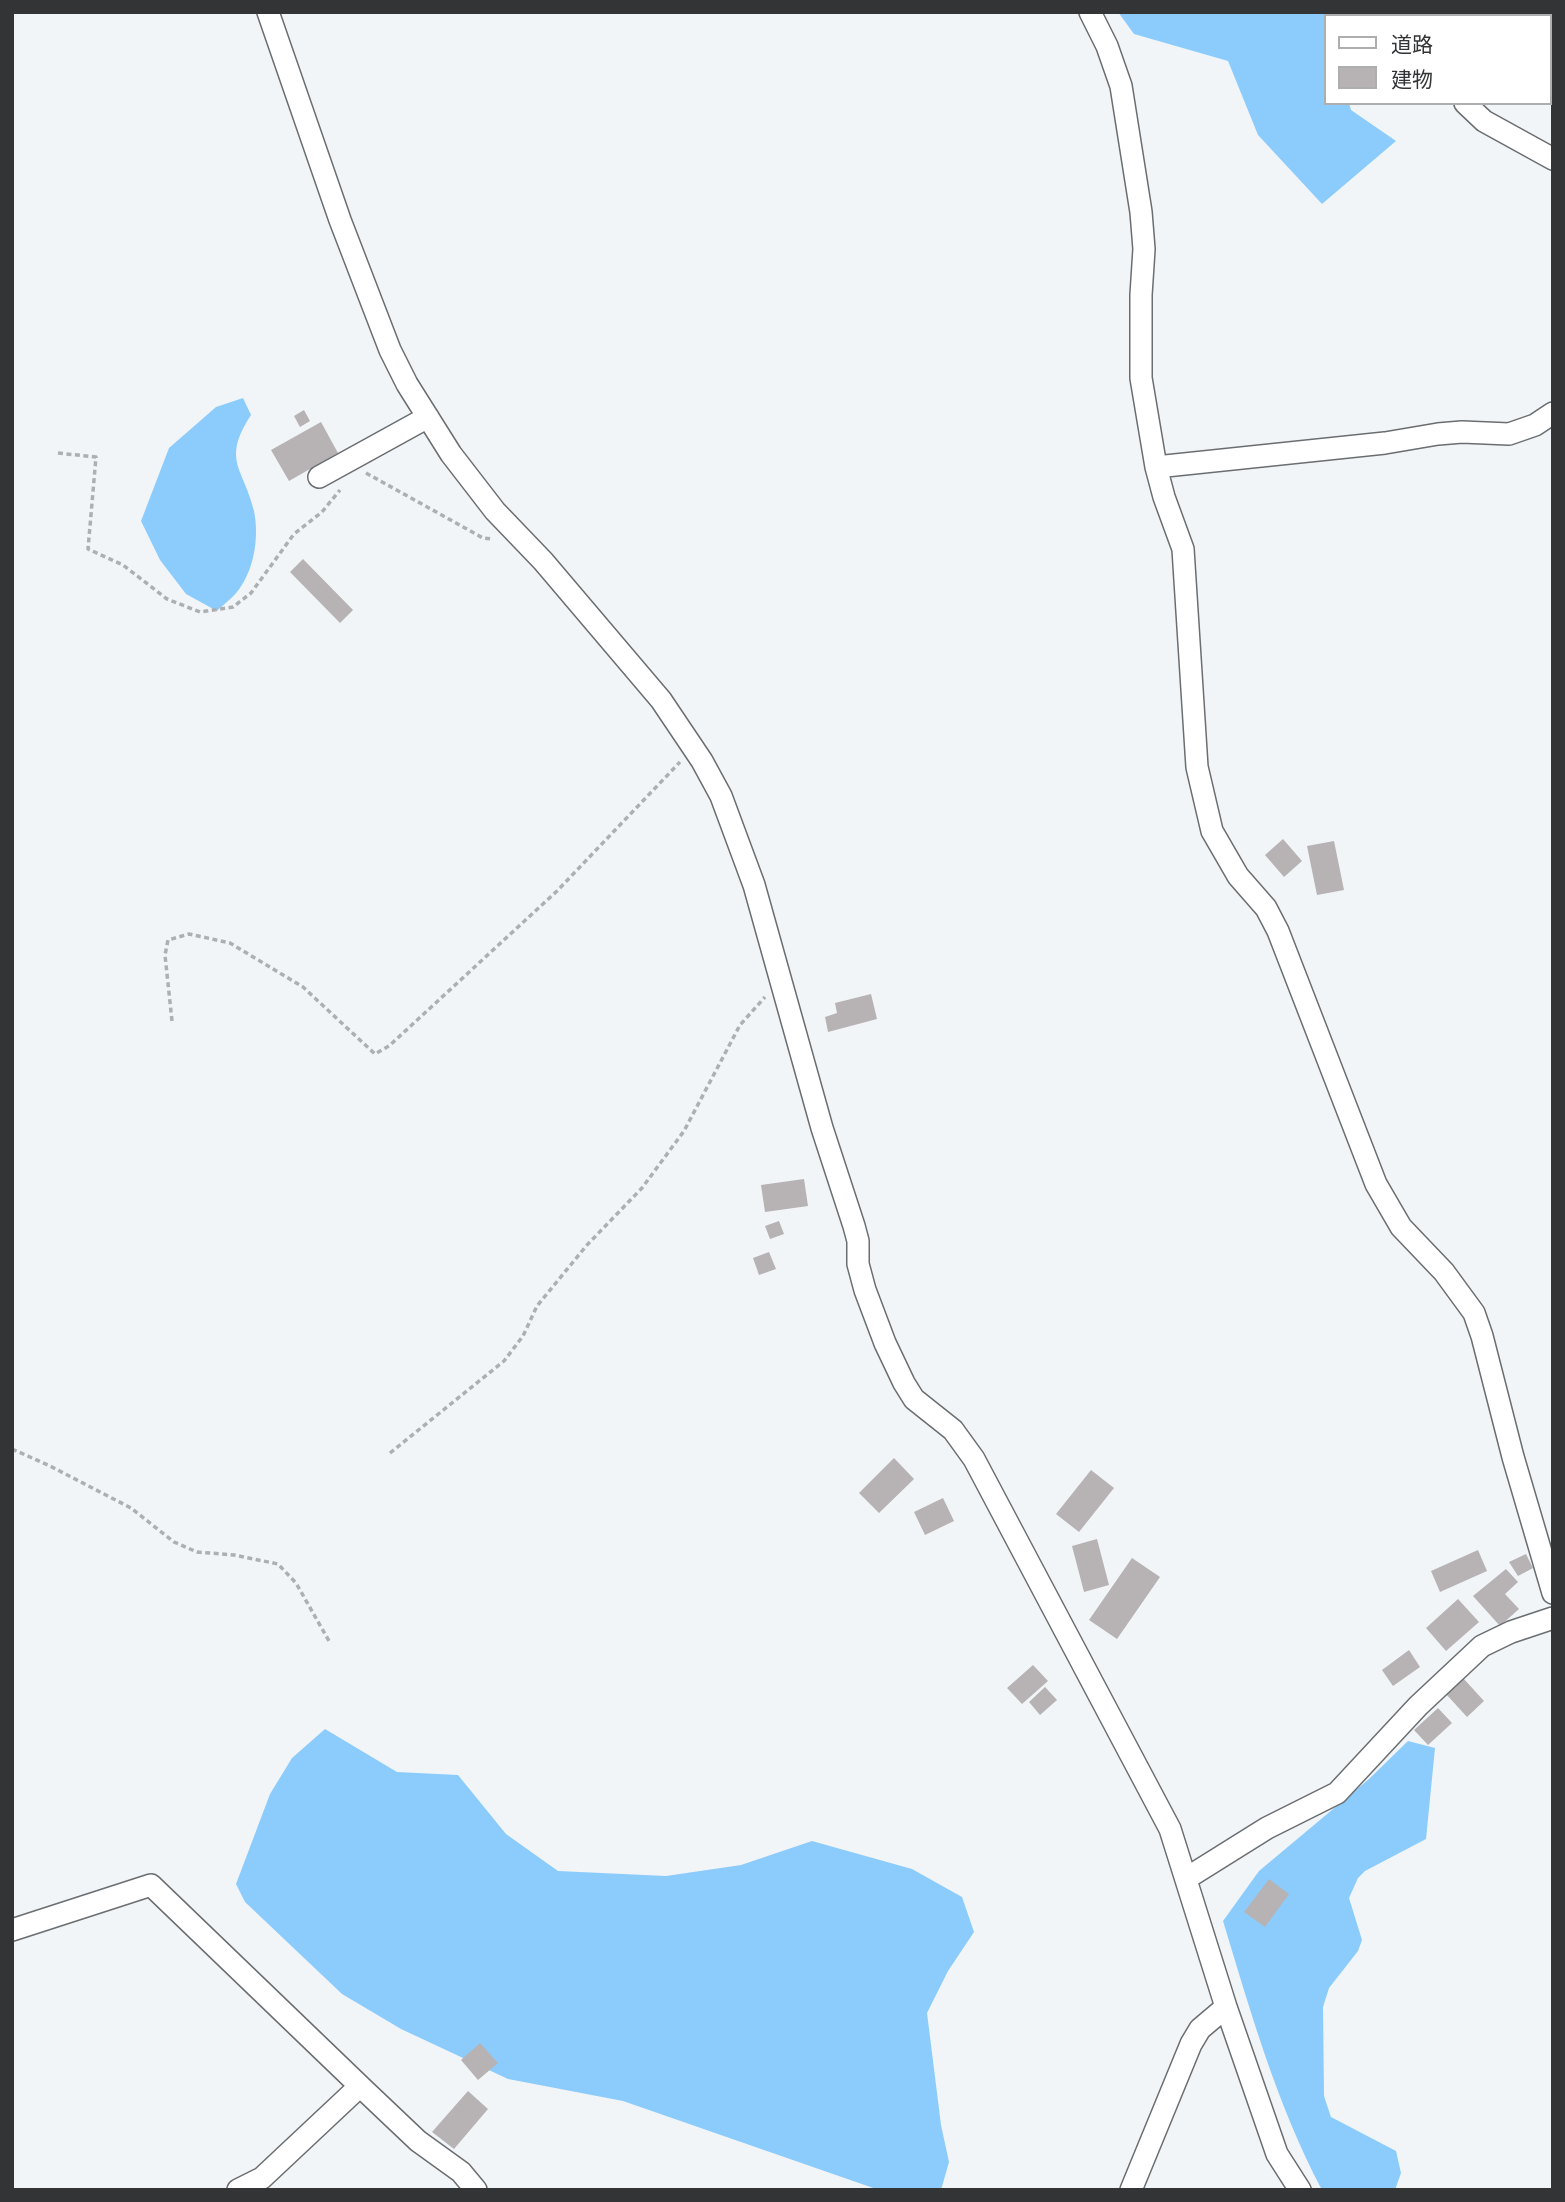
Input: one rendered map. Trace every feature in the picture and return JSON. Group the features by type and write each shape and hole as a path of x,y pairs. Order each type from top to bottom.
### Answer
{"street":[{"path":"268,12 340,220 390,350 407,384 451,454 495,511 526,543 661,700 721,796 754,885 822,1128 854,1226 858,1241 858,1264 865,1290 885,1343 914,1399 953,1430 974,1459 1170,1829 1226,2007 1278,2154 1300,2190"},
{"path":"1090,12 1107,46 1121,86 1140,202 1144,249 1141,378 1156,467 1183,549 1197,767 1212,831 1238,876 1266,908 1278,931 1376,1184 1401,1227 1444,1272 1474,1313 1553,1593"},
{"path":"1467,105 1484,121 1553,159"},
{"path":"1156,467 1385,443 1438,433 1509,433 1535,425 1553,413"},
{"path":"319,477 428,417"},
{"path":"1187,1878 1267,1828 1337,1793 1418,1706 1473,1653 1511,1632 1553,1618"},
{"path":"12,1930 151,1885 418,2141 461,2172 476,2190"},
{"path":"1131,2190 1191,2044 1200,2029 1226,2007"},
{"path":"238,2190 262,2178 360,2086"}],"path":[{"path":"58,453 96,457 88,549 123,565 167,599 200,612 233,607 251,593 269,571 283,546 322,512 344,485"},
{"path":"348,461 483,538 526,543"},
{"path":"172,1021 166,948 168,940 189,933 230,943 303,987 375,1054 389,1046 557,891 693,748"},
{"path":"390,1453 504,1361 523,1336 537,1306 587,1245 642,1188 684,1131 740,1025 759,1004 781,986"},
{"path":"12,1449 131,1508 174,1542 197,1552 234,1555 278,1564 296,1583 329,1641"}],"shaded area":[{"path":"1118,12 1337,12 1324,14 1324,105 1350,105 1351,110 1396,141 1322,204 1258,135 1228,61 1134,34"},
{"path":"243,398 251,415 237,443 236,454 254,511 254,551 240,588 217,611 186,594 160,560 141,521 169,448 216,407"},
{"path":"325,1729 397,1772 458,1775 506,1834 558,1871 666,1876 741,1865 812,1841 912,1869 962,1897 974,1932 948,1971 927,2013 941,2125 949,2162 941,2190 879,2190 623,2101 508,2079 401,2029 342,1994 245,1902 236,1884 270,1794 292,1758"},
{"path":"1408,1741 1435,1748 1426,1839 1365,1871 1358,1878 1349,1898 1362,1940 1358,1951 1329,1988 1323,2007 1324,2096 1331,2117 1396,2151 1401,2173 1395,2190 1322,2190 1278,2092 1223,1921 1259,1871 1369,1779"}],"building":[{"path":"304,410 310,421 300,427 294,416"},
{"path":"321,422 338,453 289,481 271,450"},
{"path":"303,559 353,610 340,623 290,572"},
{"path":"1283,839 1302,861 1284,877 1265,855"},
{"path":"1334,841 1344,890 1317,895 1307,846"},
{"path":"871,994 877,1019 828,1032 825,1017 837,1013 835,1003"},
{"path":"804,1179 808,1206 765,1212 761,1185"},
{"path":"779,1221 784,1234 770,1239 765,1226"},
{"path":"769,1252 776,1269 759,1275 753,1258"},
{"path":"894,1458 914,1479 879,1513 859,1493"},
{"path":"1091,1470 1114,1488 1079,1532 1056,1514"},
{"path":"943,1498 954,1521 925,1535 914,1512"},
{"path":"1097,1539 1109,1585 1084,1592 1072,1546"},
{"path":"1478,1550 1487,1571 1440,1592 1431,1571"},
{"path":"1526,1554 1533,1568 1518,1576 1509,1562"},
{"path":"1132,1558 1160,1577 1117,1639 1089,1620"},
{"path":"1506,1569 1518,1582 1505,1594 1519,1609 1500,1626 1473,1596"},
{"path":"1458,1599 1479,1622 1446,1651 1426,1628"},
{"path":"1409,1650 1420,1667 1393,1686 1382,1670"},
{"path":"1033,1665 1048,1681 1022,1704 1007,1688"},
{"path":"1463,1678 1484,1701 1467,1717 1446,1694"},
{"path":"1045,1687 1057,1700 1040,1715 1029,1702"},
{"path":"1438,1708 1452,1723 1428,1745 1414,1730"},
{"path":"1269,1879 1289,1894 1265,1927 1244,1912"},
{"path":"480,2043 498,2063 478,2080 461,2060"},
{"path":"468,2091 488,2109 454,2149 432,2132"}]}
